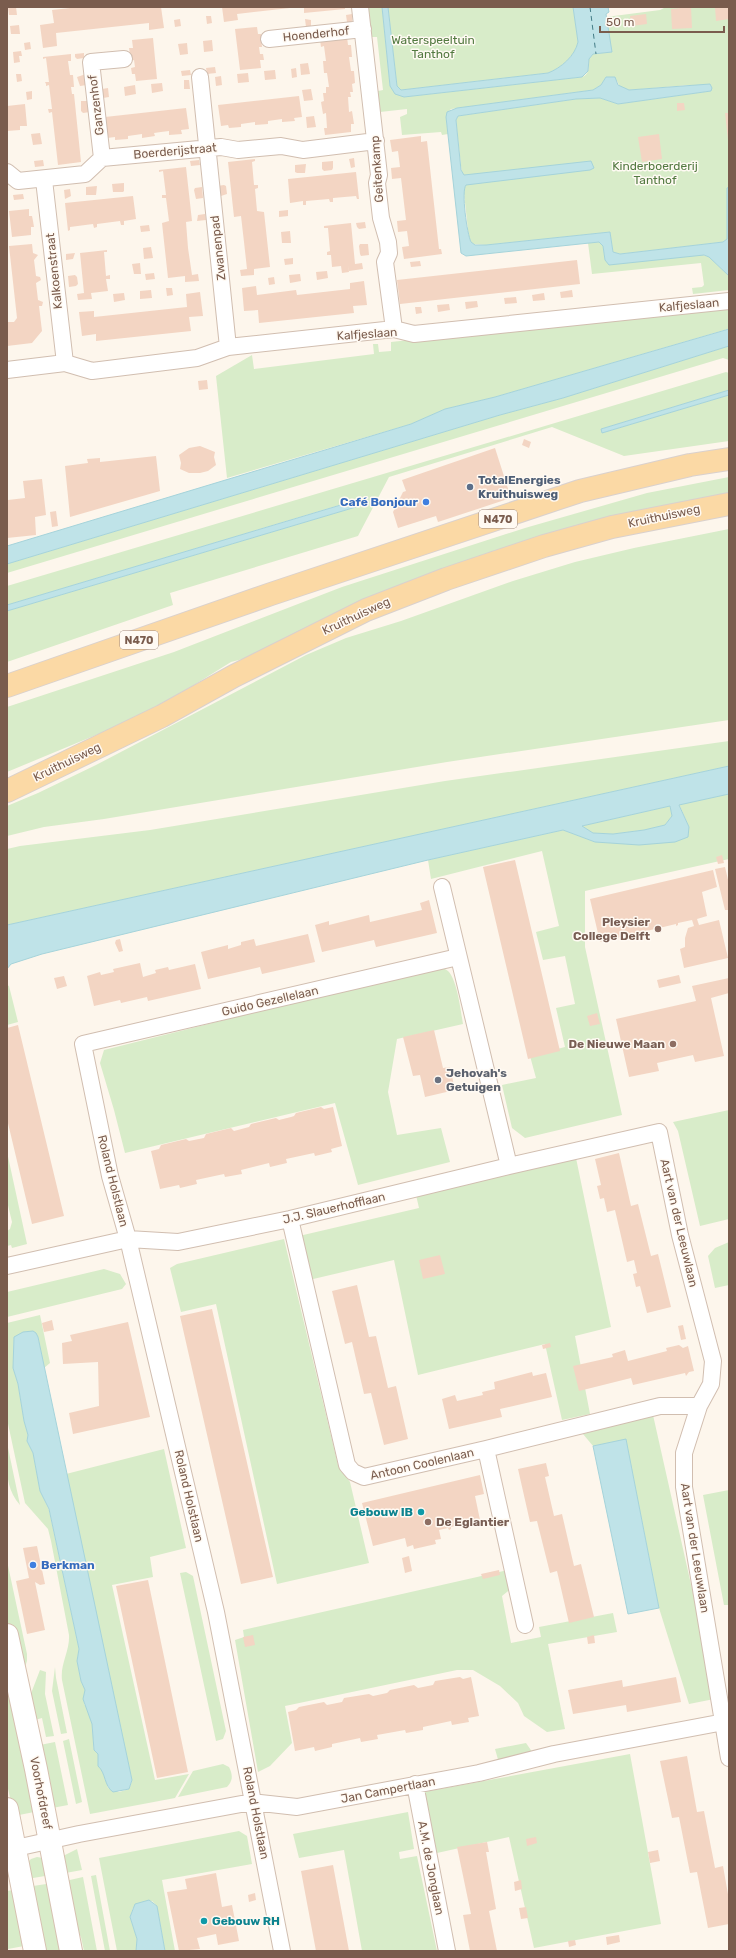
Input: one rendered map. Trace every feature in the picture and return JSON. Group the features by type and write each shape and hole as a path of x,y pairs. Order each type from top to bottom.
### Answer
{"main road":[{"name":"N470","path":"7,686 271,594 580,491 690,465 729,459"},
{"name":"Kruithuisweg","path":"7,791 155,719 234,676 366,610 446,579 544,546 612,527 729,504"}],"street":[{"name":"Geitenkamp","path":"360,7 380,175 377,183 381,218 388,242 389,253 385,262 394,329"},
{"name":"Hoenderhof","path":"269,40 362,29"},
{"name":"Ganzenhof","path":"102,158 91,62 124,59"},
{"name":"Zwanenpad","path":"200,77 228,347"},
{"name":"Boerderijstraat","path":"102,158 221,147 238,150 281,146 303,150 376,141"},
{"path":"7,172 18,181 44,180 85,174 102,158"},
{"name":"Kalkoenstraat","path":"44,180 65,363"},
{"name":"Kalfjeslaan","path":"7,370 65,363 92,371 197,358 228,347 394,329 414,334 729,301"},
{"path":"442,886 509,1166"},
{"name":"Guido Gezellelaan","path":"83,1044 458,957"},
{"name":"Roland Holstlaan","path":"83,1044 110,1176 128,1239 216,1612 282,1951"},
{"name":"J.J. Slauerhofflaan","path":"7,1266 128,1239 178,1242 290,1219 509,1166 659,1132"},
{"name":"Aart van der Leeuwlaan","path":"659,1132 680,1235 713,1361 711,1384 699,1406 684,1453 684,1487 729,1758"},
{"name":"Antoon Coolenlaan","path":"290,1219 347,1465 353,1472 364,1477 486,1450 660,1406 699,1406"},
{"path":"486,1450 525,1625"},
{"name":"Voorhofdreef","path":"7,1636 50,1841 71,1951"},
{"name":"Jan Campertlaan","path":"11,1849 252,1802 297,1807 479,1773 561,1752 724,1722"},
{"name":"A.M. de Jonglaan","path":"415,1784 447,1951"},
{"path":"7,1809 11,1849 35,1951"}],"green space":[{"name":"Kinderboerderij Tanthof","path":"367,7 382,7 390,86 404,97 582,77 588,72 589,59 593,54 611,52 606,17 660,10 666,7 729,7 729,187 727,188 727,239 723,242 620,254 613,252 610,232 486,245 473,244 469,239 456,120 458,116 576,99 600,98 618,104 711,91 690,85 629,90 620,87 617,81 606,77 601,85 593,90 451,109 447,114 448,134 442,135 441,132 402,135 400,117 407,114 407,109 380,112 378,91 383,90 377,37 371,37"},
{"name":"Waterspeeltuin Tanthof","path":"388,7 573,7 578,42 571,57 558,68 548,73 401,90 397,86"},
{"path":"599,242 603,246 605,260 703,255 709,257 729,276 729,290 693,294 692,288 702,287 704,285 701,263 592,274 588,243"},
{"path":"729,305 728,329 495,397 445,409 411,424 227,478 216,376 252,355 254,369 374,354 373,344 378,344 379,352 391,351 391,342"},
{"path":"729,346 729,360 723,358 7,573 7,564 500,415 563,398"},
{"path":"726,372 729,373 729,390 601,429 602,433 729,395 729,441 624,456 552,427 389,477 358,536 170,593 173,605 7,662 7,611 356,507 353,501 7,605 7,586"},
{"path":"729,477 729,500 663,511 262,654 231,662 149,713 7,772 7,707 174,652 342,587 525,528 647,493"},
{"path":"729,529 729,720 447,762 104,819 44,827 7,836 7,806 96,765 306,655 346,638 401,621 513,581 575,562 634,548"},
{"path":"729,741 729,766 7,925 7,849 20,846 150,830 445,781"},
{"path":"729,794 729,859 585,891 585,947 622,1115 525,1138 512,1128 502,1085 536,1078 530,1056 565,1047 556,1008 575,1004 565,956 543,960 536,932 559,926 542,851 431,879 428,860 563,830 595,842 689,827 679,804"},
{"path":"670,806 672,816 665,825 644,830 613,834 593,833 582,826"},
{"path":"433,968 445,969 451,975 458,996 463,1024 397,1039 388,1092 397,1135 441,1128 450,1162 358,1185 335,1103 125,1153 100,1063 104,1050"},
{"path":"7,985 9,986 18,1022 7,1025"},
{"path":"729,1110 729,1219 700,1226 678,1131 673,1122"},
{"path":"7,1152 27,1244 12,1248 11,1245 7,1246 7,1231 10,1229 12,1222 7,1201"},
{"path":"576,1158 611,1327 575,1336 590,1414 562,1420 545,1344 418,1375 394,1260 309,1280 299,1236 419,1208 416,1195"},
{"path":"284,1239 338,1465 350,1482 369,1563 277,1584 216,1304 181,1312 170,1268 177,1264"},
{"path":"729,1242 729,1285 715,1288 708,1256 715,1248"},
{"path":"104,1269 120,1274 126,1284 122,1289 7,1317 7,1292"},
{"path":"40,1315 50,1363 44,1368 38,1337 14,1337 13,1368 18,1384 24,1421 28,1435 27,1441 33,1453 40,1491 49,1510 79,1649 77,1661 81,1681 85,1690 84,1704 90,1714 94,1750 98,1754 108,1788 119,1792 129,1789 132,1781 66,1474 164,1449 186,1548 150,1557 153,1577 112,1585 155,1780 189,1774 175,1798 90,1814 62,1680 62,1668 68,1647 69,1635 51,1541 48,1529 25,1503 7,1419 7,1323"},
{"path":"653,1415 703,1638 714,1699 689,1704 659,1608 626,1440 593,1446 583,1434"},
{"path":"7,1443 20,1505 11,1491 9,1484 7,1468"},
{"path":"729,1490 729,1605 724,1605 703,1495"},
{"path":"7,1561 27,1654 27,1661 23,1673 18,1672 7,1619"},
{"path":"508,1570 512,1588 502,1596 511,1643 541,1637 539,1627 613,1613 617,1632 548,1644 565,1729 547,1732 524,1716 518,1703 500,1686 473,1670 457,1670 285,1706 292,1743 270,1766 258,1772 235,1640 244,1637 243,1630"},
{"path":"186,1572 193,1576 226,1731 223,1739 216,1741 180,1573"},
{"path":"7,1661 39,1811 14,1816 7,1784"},
{"path":"55,1667 67,1733 61,1734 52,1691"},
{"path":"40,1670 46,1672 45,1694 54,1736 46,1737 42,1718 35,1720 30,1696"},
{"path":"69,1739 82,1802 76,1804 63,1741"},
{"path":"55,1742 68,1805 47,1809 40,1745"},
{"path":"526,1743 535,1756 499,1763 495,1749"},
{"path":"630,1754 661,1924 534,1948 509,1837 437,1853 424,1792"},
{"path":"223,1764 229,1767 232,1775 227,1787 178,1797 193,1771"},
{"path":"408,1812 414,1849 399,1852 400,1859 417,1856 437,1951 362,1951 344,1850 299,1858 293,1834"},
{"path":"239,1831 247,1836 252,1864 162,1880 175,1951 165,1951 157,1906 152,1901 133,1908 130,1917 137,1939 136,1951 117,1951 99,1858"},
{"path":"77,1849 82,1870 60,1874 63,1856"},
{"path":"37,1857 43,1858 51,1875 27,1879 27,1863 31,1859"},
{"path":"96,1875 110,1951 105,1951 91,1876"},
{"path":"83,1877 97,1951 84,1951 81,1937 67,1912 61,1882"},
{"path":"53,1883 66,1951 40,1951 33,1886"},
{"path":"20,1889 24,1946 8,1949 7,1891"}],"water":[{"path":"382,7 388,7 397,86 401,90 548,73 553,71 571,57 578,42 573,7 608,7 609,12 606,14 612,52 593,54 589,59 588,71 582,77 404,97 395,94 390,86"},
{"path":"606,77 615,77 618,85 629,90 710,84 712,88 711,91 618,104 600,98 576,99 458,116 456,120 461,170 464,175 591,161 594,168 590,170 466,185 464,195 465,213 471,242 475,245 486,245 610,232 613,252 620,254 723,242 727,239 727,188 729,187 729,276 709,257 704,255 609,265 605,260 603,246 599,242 466,256 461,253 446,117 447,112 457,108 593,90 601,85"},
{"path":"729,329 729,346 563,398 500,415 7,564 7,546 411,424 445,409 495,397"},
{"path":"729,390 729,395 602,433 601,429"},
{"path":"354,501 356,507 7,611 7,605"},
{"path":"729,766 729,794 679,805 689,827 688,837 675,842 639,845 595,842 563,830 428,860 42,954 11,964 7,969 7,925","holes":["670,806 672,816 665,825 644,830 613,834 593,833 582,826"]},
{"path":"33,1331 38,1337 132,1780 129,1789 113,1792 108,1786 101,1769 98,1766 98,1754 94,1750 92,1724 83,1699 85,1690 81,1681 77,1661 79,1649 49,1509 40,1491 33,1453 27,1441 28,1435 24,1421 18,1384 13,1368 14,1337 23,1332"},
{"path":"626,1439 659,1608 628,1614 593,1446"},
{"path":"149,1900 157,1906 165,1951 136,1951 137,1939 130,1917 135,1904"}],"building":[{"path":"8,7 16,7 17,15 9,15"},
{"path":"79,7 161,7 164,28 149,30 149,23 56,33 57,46 43,48 40,25 54,23 52,10"},
{"path":"222,7 290,8 237,14 238,20 224,22"},
{"path":"304,7 345,7 345,9 304,13"},
{"path":"691,7 692,28 672,29 671,9"},
{"path":"715,7 729,7 729,19 716,21"},
{"path":"352,14 352,22 347,22 346,15"},
{"path":"646,14 647,24 632,26 630,16"},
{"path":"206,16 211,16 212,23 207,24"},
{"path":"180,19 181,26 175,27 174,20"},
{"path":"305,19 311,20 311,26 306,27"},
{"path":"19,25 20,34 11,34 10,26"},
{"path":"257,27 258,34 261,34 262,47 259,47 260,54 263,54 264,60 260,60 261,68 240,70 235,29"},
{"path":"347,37 348,45 351,45 352,57 349,57 351,71 354,71 355,83 352,84 353,92 350,92 351,97 348,97 349,112 352,111 354,124 351,124 351,132 325,135 324,128 327,128 326,113 323,114 321,102 324,101 323,93 326,93 326,87 329,87 327,73 324,73 323,61 326,61 324,46 321,47 320,40"},
{"path":"153,38 157,79 136,81 135,74 132,74 131,68 135,67 134,60 131,61 129,48 133,48 132,40"},
{"path":"212,40 213,51 204,52 203,41"},
{"path":"30,42 31,49 25,50 24,43"},
{"path":"187,43 188,54 180,55 178,44"},
{"path":"21,51 22,56 19,56 20,62 14,63 13,52"},
{"path":"84,53 84,58 77,59 75,57 75,54"},
{"path":"71,54 71,61 68,61 70,75 73,75 74,87 71,87 72,94 74,94 81,162 58,165 52,112 49,113 48,109 52,109 49,85 46,86 45,82 49,82 46,58 43,59 43,57"},
{"path":"308,63 310,74 301,75 300,64"},
{"path":"215,67 216,73 207,74 206,68"},
{"path":"296,68 297,77 292,78 291,69"},
{"path":"190,70 191,75 182,76 181,71"},
{"path":"275,70 276,79 265,80 264,71"},
{"path":"248,73 249,82 238,83 237,74"},
{"path":"16,74 21,74 22,81 17,82"},
{"path":"86,74 87,85 80,86 77,77"},
{"path":"221,76 222,85 216,86 215,77"},
{"path":"184,80 189,80 190,89 184,89"},
{"path":"162,83 163,91 152,93 151,84"},
{"path":"135,85 136,94 125,96 124,87"},
{"path":"108,88 109,97 103,98 102,89"},
{"path":"311,89 313,100 304,101 302,90"},
{"path":"32,91 32,99 27,100 26,92"},
{"path":"299,96 302,117 294,118 295,121 282,122 282,119 268,121 268,124 255,125 255,122 241,124 241,127 229,128 228,125 221,126 218,105"},
{"path":"81,101 89,101 90,112 83,113 81,111"},
{"path":"677,103 684,103 685,110 677,111"},
{"path":"25,104 27,126 20,126 20,130 7,131 7,106"},
{"path":"186,108 189,129 181,130 182,134 169,135 169,131 154,133 155,136 142,138 142,134 128,136 128,139 115,140 115,137 107,138 105,117"},
{"path":"725,113 729,113 729,140 728,140"},
{"path":"314,116 316,127 307,128 306,117"},
{"path":"40,133 42,144 33,145 31,134"},
{"path":"659,134 662,159 642,162 638,137"},
{"path":"421,136 421,142 427,141 439,249 441,249 442,254 404,259 402,247 409,246 407,231 398,232 397,221 406,220 401,178 392,179 391,168 400,167 398,151 392,152 390,140"},
{"path":"354,158 355,167 351,168 349,159"},
{"path":"255,159 255,161 252,162 254,185 258,185 258,188 255,189 257,211 264,212 270,267 254,269 254,275 241,276 240,270 247,269 244,242 241,216 234,217 228,162"},
{"path":"43,160 44,166 35,167 34,161"},
{"path":"199,160 200,165 191,166 190,161"},
{"path":"333,161 332,170 324,171 322,169 322,162"},
{"path":"306,164 305,173 295,172 295,165"},
{"path":"186,167 192,221 186,222 188,248 192,275 198,274 199,281 185,282 185,276 168,278 162,223 169,221 166,198 162,198 162,195 166,195 163,171 159,172 159,170"},
{"path":"356,172 359,199 357,199 356,196 333,198 333,202 330,202 329,199 306,201 306,205 303,205 303,201 290,203 288,179"},
{"path":"124,183 123,192 113,192 112,184"},
{"path":"97,186 96,195 86,195 86,187"},
{"path":"217,186 226,186 227,194 218,197"},
{"path":"202,187 203,198 196,199 195,188"},
{"path":"70,189 71,196 65,199 64,190"},
{"path":"23,194 24,199 14,200 13,195"},
{"path":"133,196 136,219 124,221 124,225 121,225 120,221 97,224 97,227 94,228 93,224 70,227 70,230 68,231 65,203"},
{"path":"29,209 29,216 32,216 34,227 31,227 31,235 12,237 9,211"},
{"path":"288,210 288,216 279,217 279,211"},
{"path":"205,214 206,220 197,221 198,215"},
{"path":"365,222 366,228 359,229 357,227 356,223"},
{"path":"351,223 355,264 362,263 363,269 349,271 348,265 349,272 342,273 341,266 332,267 331,255 327,255 327,252 330,251 328,228 324,228 324,226"},
{"path":"149,225 150,231 141,232 140,226"},
{"path":"290,231 291,243 282,243 281,232"},
{"path":"32,244 33,253 38,255 34,260 36,276 40,277 41,280 36,283 38,300 43,302 42,306 39,306 42,331 32,343 7,346 7,322 14,322 17,318 9,246"},
{"path":"360,244 368,244 369,255 361,256"},
{"path":"151,247 153,258 144,259 143,248"},
{"path":"107,250 107,252 104,252 106,276 110,275 110,279 106,279 108,291 91,293 92,299 78,300 77,294 84,293 80,253"},
{"path":"75,253 73,259 66,260 66,254"},
{"path":"293,258 293,264 285,265 284,259"},
{"path":"577,260 580,284 400,304 397,280"},
{"path":"420,261 421,266 411,267 410,262"},
{"path":"140,263 141,274 134,274 132,264"},
{"path":"327,271 328,278 317,280 316,272"},
{"path":"154,273 155,279 146,280 145,274"},
{"path":"300,274 301,281 290,283 289,275"},
{"path":"75,275 77,277 78,284 76,286 69,287 68,276"},
{"path":"274,277 275,284 269,285 268,278"},
{"path":"364,281 367,305 353,306 354,313 259,323 258,310 244,311 242,288 256,286 257,295 296,290 297,295 350,289 350,283"},
{"path":"166,288 172,288 173,295 167,296"},
{"path":"151,290 152,298 140,299 140,291"},
{"path":"572,290 573,297 561,298 560,292"},
{"path":"200,292 203,316 189,317 191,331 96,341 96,334 82,336 79,312 94,311 94,317 187,307 186,294"},
{"path":"124,293 125,300 114,302 113,294"},
{"path":"544,293 545,300 533,301 532,295"},
{"path":"516,297 517,303 505,304 504,298"},
{"path":"477,301 478,307 466,309 465,302"},
{"path":"449,304 450,310 438,312 437,305"},
{"path":"415,307 421,307 422,313 416,314"},
{"path":"207,380 208,389 199,390 198,381"},
{"path":"524,439 531,442 529,448 522,445"},
{"path":"200,446 215,452 214,457 216,465 208,471 200,473 189,473 180,469 181,463 179,455 189,448"},
{"path":"495,448 511,498 438,522 436,516 398,528 393,512 403,492 406,491 402,480"},
{"path":"156,456 160,491 70,517 65,466 88,463 87,459 100,458 100,462"},
{"path":"42,479 46,515 35,517 36,535 7,538 7,496 8,500 25,498 23,481"},
{"path":"56,511 58,526 52,527 50,512"},
{"path":"722,855 724,863 718,864 716,857"},
{"path":"515,860 560,1051 528,1059 483,867"},
{"path":"725,867 729,884 729,910 725,910 715,869"},
{"path":"713,870 717,887 702,892 707,916 697,919 699,925 719,920 728,958 684,968 680,949 685,947 685,938 688,928 694,926 692,920 678,923 676,926 676,924 600,942 590,899"},
{"path":"429,900 437,933 376,947 374,940 322,952 315,925 329,921 329,925 369,915 370,922 422,910 420,903"},
{"path":"308,934 315,962 262,974 260,967 208,979 201,952 228,945 228,949 241,945 241,942 254,939 256,946"},
{"path":"120,939 123,951 119,952 115,943 116,940"},
{"path":"140,963 143,977 156,973 155,970 168,967 169,970 195,964 201,989 148,1001 147,997 121,1003 120,1000 94,1006 87,976 100,972 101,975 114,972 113,969"},
{"path":"679,975 681,983 659,988 657,980"},
{"path":"64,976 67,986 57,989 54,978"},
{"path":"729,978 729,993 711,998 724,1056 695,1062 693,1055 657,1063 659,1071 629,1077 616,1019 696,1001 692,986"},
{"path":"597,1013 600,1024 590,1026 587,1016"},
{"path":"18,1025 64,1216 32,1224 7,1119 7,1028"},
{"path":"434,1030 443,1068 450,1067 455,1090 425,1097 420,1075 413,1076 403,1037"},
{"path":"321,1107 324,1109 333,1107 342,1146 331,1149 332,1152 315,1156 314,1153 286,1159 287,1163 270,1167 269,1163 241,1170 242,1174 225,1177 224,1174 196,1180 197,1184 180,1188 179,1185 160,1189 151,1151 159,1149 161,1145 186,1139 189,1141 204,1138 206,1134 231,1128 234,1131 249,1127 251,1124 276,1118 279,1120 294,1116 296,1113"},
{"path":"619,1153 631,1206 638,1204 651,1256 658,1254 671,1307 647,1313 640,1286 636,1287 633,1274 637,1273 634,1260 627,1262 615,1210 607,1212 604,1198 600,1199 597,1186 601,1185 595,1159"},
{"path":"440,1255 445,1274 423,1279 419,1260"},
{"path":"357,1285 369,1337 376,1336 388,1388 396,1386 408,1439 384,1445 371,1393 364,1394 352,1342 345,1344 332,1291"},
{"path":"212,1309 273,1577 241,1584 180,1316"},
{"path":"52,1320 54,1330 44,1332 42,1323"},
{"path":"128,1322 150,1417 73,1434 69,1413 99,1406 98,1362 63,1364 62,1343 72,1341 70,1335"},
{"path":"683,1325 686,1339 681,1340 678,1326"},
{"path":"550,1343 551,1347 543,1349 542,1345"},
{"path":"679,1345 683,1348 688,1346 694,1371 689,1372 686,1376 685,1373 633,1385 631,1378 579,1391 573,1366 613,1357 612,1354 625,1350 628,1361 667,1351 666,1348"},
{"path":"532,1372 533,1376 546,1373 552,1397 500,1409 502,1417 449,1429 442,1399 455,1395 457,1401 483,1395 482,1392 495,1389 494,1382"},
{"path":"546,1463 549,1476 545,1477 554,1516 562,1514 574,1566 581,1564 594,1617 569,1623 557,1571 550,1573 537,1521 530,1522 518,1469"},
{"name":"Gebouw IB","path":"480,1475 484,1494 475,1496 480,1520 451,1527 449,1530 448,1528 439,1530 441,1539 435,1540 436,1544 414,1549 413,1545 407,1547 405,1538 373,1546 362,1503"},
{"path":"37,1546 45,1584 40,1585 35,1582 45,1630 27,1634 16,1581 29,1578 23,1548"},
{"path":"409,1556 412,1571 405,1573 402,1558"},
{"path":"499,1570 500,1575 483,1579 481,1574"},
{"path":"148,1580 188,1772 157,1778 116,1586"},
{"path":"253,1635 255,1645 245,1647 243,1637"},
{"path":"594,1635 595,1643 588,1644 587,1637"},
{"path":"460,1677 463,1679 471,1677 479,1716 468,1718 469,1722 452,1725 451,1721 423,1727 423,1730 406,1733 405,1730 377,1735 378,1739 361,1742 360,1738 332,1744 332,1747 315,1751 314,1747 295,1751 288,1712 296,1710 299,1707 324,1702 327,1705 342,1702 344,1698 369,1694 373,1696 387,1693 390,1690 414,1685 418,1688 433,1685 435,1681"},
{"path":"676,1677 681,1702 627,1712 626,1705 573,1714 568,1690 622,1680 623,1687"},
{"path":"687,1756 697,1812 704,1811 715,1868 723,1866 729,1900 729,1924 708,1928 697,1872 690,1873 679,1817 672,1818 660,1761"},
{"path":"536,1837 537,1843 527,1846 526,1839"},
{"path":"487,1842 489,1852 486,1852 496,1909 489,1911 497,1951 470,1951 463,1915 471,1914 457,1847"},
{"path":"658,1850 660,1861 650,1863 648,1852"},
{"path":"333,1865 349,1951 316,1951 301,1871"},
{"name":"Gebouw RH","path":"216,1873 222,1907 232,1905 239,1941 218,1945 216,1934 197,1938 200,1949 179,1951 167,1892 187,1889 185,1879"},
{"path":"521,1880 522,1889 515,1891 514,1882"},
{"path":"255,1893 256,1900 249,1902 248,1895"},
{"path":"526,1907 528,1918 521,1919 519,1908"},
{"path":"619,1935 620,1942 607,1945 606,1937"},
{"path":"575,1940 576,1945 569,1947 568,1941"}],"ferry route":[{"path":"590,7 596,54"}],"place":[{"name":"TotalEnergies Kruithuisweg","path":"470,487"},
{"name":"Café Bonjour","path":"426,502"},
{"name":"Pleysier College Delft","path":"658,929"},
{"name":"De Nieuwe Maan","path":"673,1044"},
{"name":"Jehovah's Getuigen","path":"438,1080"},
{"name":"Gebouw IB","path":"421,1512"},
{"name":"De Eglantier","path":"428,1522"},
{"name":"Berkman","path":"33,1565"},
{"name":"Gebouw RH","path":"204,1921"}]}
